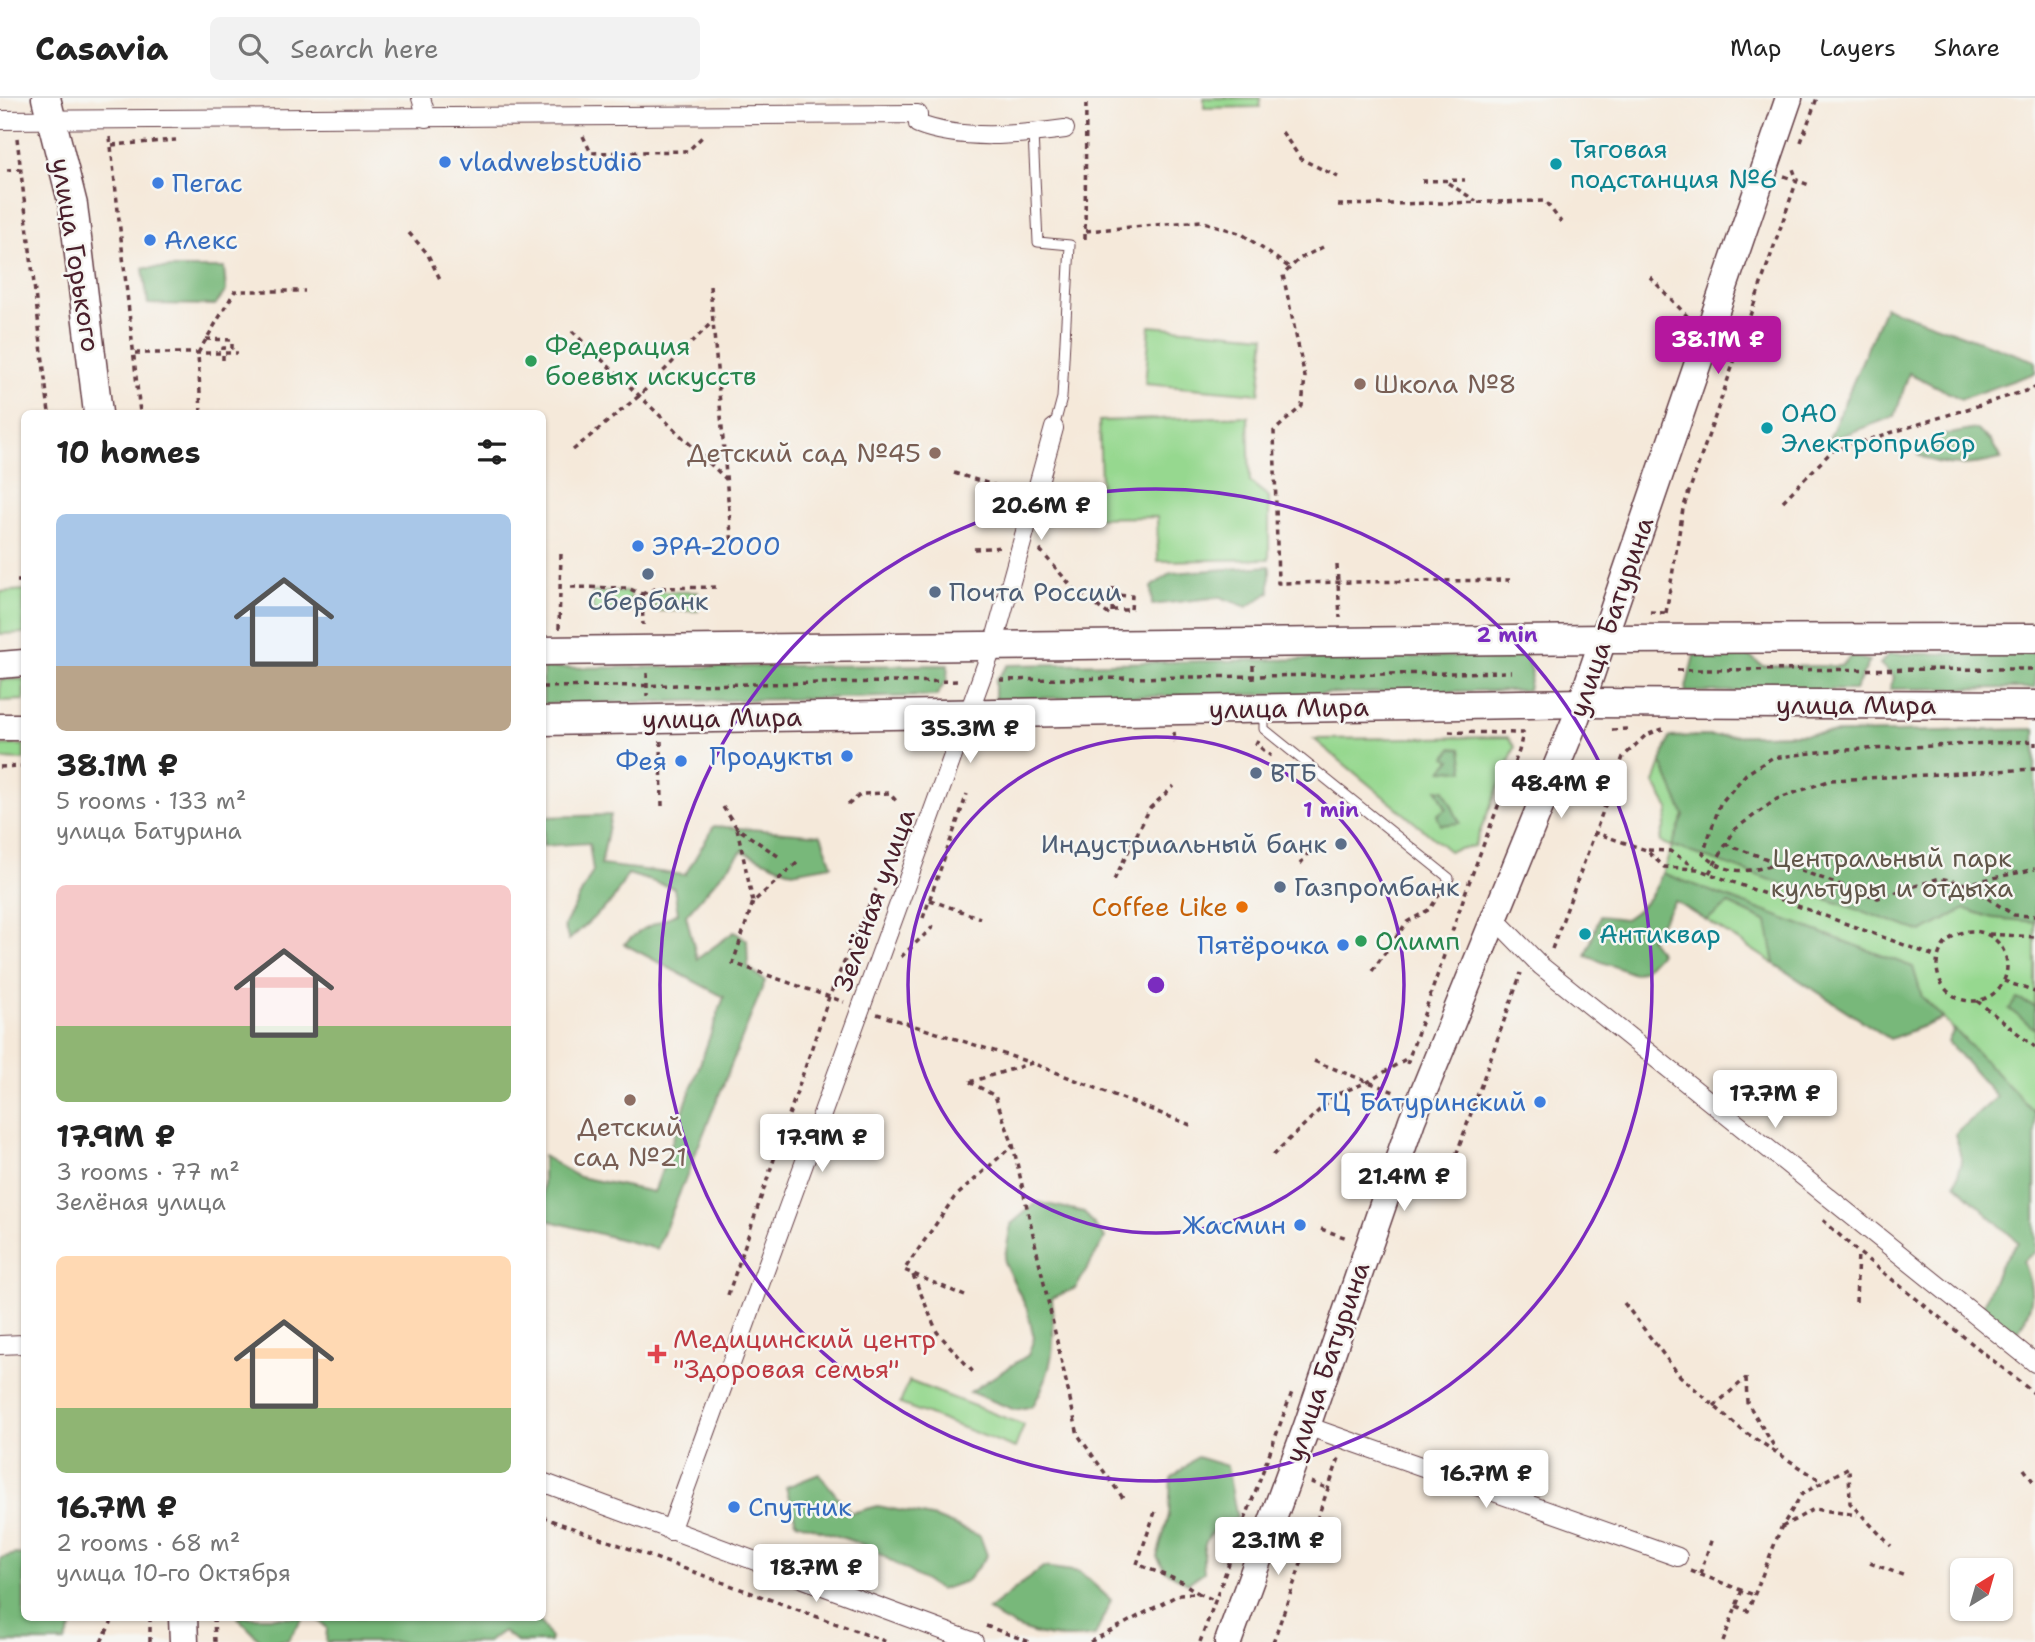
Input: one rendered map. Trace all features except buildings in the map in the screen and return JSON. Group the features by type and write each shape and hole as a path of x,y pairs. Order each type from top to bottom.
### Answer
{"main road":[{"name":"улица Батурина","path":"1228,1642 1307,1426 1412,1120 1445,1033 1495,919 1582,703 1789,98"},
{"name":"улица Горького","path":"48,108 73,205 98,410"},
{"path":"551,641 993,646 1605,639 2035,638"},
{"path":"0,665 21,663"},
{"name":"улица Мира","path":"546,721 1224,709 1259,698 2035,705"},
{"path":"0,727 21,727"},
{"path":"183,1621 184,1642"}],"street":[{"path":"421,98 427,118"},
{"path":"7,120 48,108 107,120 427,118 778,106 918,114 918,124 938,132 1032,133 1065,129"},
{"name":"Зелёная улица","path":"670,1531 993,646 1055,428"},
{"path":"1495,919 1541,966 2035,1363"},
{"path":"0,1345 21,1344"},
{"path":"1307,1426 1678,1557"},
{"path":"546,1484 974,1642"}],"lane":[{"name":"Зелёная улица","path":"1032,133 1038,242 1070,245 1062,398 1055,428"},
{"path":"1259,698 1264,729 1449,878"}],"path":[{"path":"1086,98 1086,231 1201,221 1242,234 1290,268"},
{"path":"1800,144 1817,98"},
{"path":"7,120 21,169 49,410"},
{"path":"107,120 135,353 139,410"},
{"path":"1282,132 1301,159 1338,177"},
{"path":"574,136 584,136 591,153 605,153 688,151 705,134"},
{"path":"112,145 184,139"},
{"path":"1666,613 1683,509 1797,180 1791,167 1796,156"},
{"path":"7,170 21,169"},
{"path":"1422,181 1465,180"},
{"path":"1446,181 1476,201"},
{"path":"1338,205 1545,201 1562,222"},
{"path":"410,233 427,253 441,281"},
{"path":"1323,247 1299,259 1283,275 1305,377 1302,406 1274,431 1278,583 1510,580"},
{"path":"1650,277 1695,324"},
{"path":"710,286 732,547"},
{"path":"201,410 198,353 234,291 305,291"},
{"path":"573,450 639,396 713,321"},
{"path":"572,331 726,479"},
{"path":"206,339 232,340 232,348 223,348 223,360"},
{"path":"135,353 238,353"},
{"path":"1783,501 1832,451 2035,388"},
{"path":"954,473 1000,487"},
{"path":"974,549 1020,545"},
{"path":"1038,548 1074,589 1112,617"},
{"path":"551,641 561,554"},
{"path":"1337,565 1340,621"},
{"path":"571,587 627,588 642,594 658,588 719,587"},
{"path":"1112,628 1113,587"},
{"path":"642,594 643,629"},
{"path":"1112,610 1131,610 1132,596 1113,595"},
{"path":"1183,644 1224,709"},
{"path":"1673,680 1679,662"},
{"path":"1253,664 1259,698"},
{"path":"1677,670 2035,669"},
{"path":"647,670 647,699"},
{"path":"546,687 1512,672"},
{"path":"1549,958 1593,832 1623,757 1646,735 1667,727"},
{"path":"661,736 662,807"},
{"path":"1780,863 1746,873 1713,863 1703,854 1720,804 1746,775 1772,758 1827,751 2035,743"},
{"path":"0,767 21,766"},
{"path":"1709,873 1735,830 1777,799 1831,780 2035,769"},
{"path":"1114,880 1150,808 1174,786"},
{"path":"848,805 861,794 889,793 899,804"},
{"path":"923,918 967,794"},
{"path":"723,807 737,828 753,902"},
{"path":"737,828 778,856"},
{"path":"1593,832 1646,850 1670,851 1697,869"},
{"path":"1300,864 1316,844"},
{"path":"1725,844 1878,898 1940,878 1965,884 2014,915 2035,916"},
{"path":"1646,850 1664,867 1697,869 1937,957"},
{"path":"797,863 753,902 733,963 862,1009 1032,1063 1193,1126"},
{"path":"1965,884 2035,869"},
{"path":"1372,971 1406,922 1430,909 1449,878"},
{"path":"728,1295 829,997 876,889"},
{"path":"930,900 980,918"},
{"path":"899,958 937,923"},
{"path":"1987,934 2004,951 2007,961 2004,981 1988,998 1976,1002 1963,1001 1950,995 1941,984 1936,968 1937,957 1943,945 1954,936 1967,931 2035,937"},
{"path":"1443,1192 1522,972"},
{"path":"2004,981 2035,992"},
{"path":"1976,1002 2035,1047"},
{"path":"1273,1155 1335,1095 1368,1082 1410,1056"},
{"path":"1314,1061 1397,1093"},
{"path":"1032,1063 970,1082 995,1096 1013,1144 1078,1435 1125,1501"},
{"path":"965,1296 904,1270 954,1198 1013,1144"},
{"path":"1321,1229 1347,1238"},
{"path":"1856,1302 1858,1251"},
{"path":"912,1273 937,1332 974,1373"},
{"path":"1624,1303 1680,1376 1744,1431 1823,1482"},
{"path":"1714,1406 1745,1378 1747,1402 1779,1454"},
{"path":"1273,1642 1340,1455"},
{"path":"1736,1606 1748,1611 1780,1528 1802,1494 1849,1467 1850,1503 1891,1546"},
{"path":"2024,1469 2035,1484"},
{"path":"1318,1485 1329,1489"},
{"path":"1780,1528 1814,1509 1859,1515"},
{"path":"1155,1512 1137,1564 1182,1581 1198,1593 1214,1600"},
{"path":"546,1518 887,1642"},
{"path":"1700,1574 1712,1538"},
{"path":"1870,1563 1905,1576"},
{"path":"1723,1642 1742,1590 1754,1595"},
{"path":"1090,1642 1180,1594 1198,1593"},
{"path":"101,1642 112,1621"},
{"path":"150,1621 150,1642"},
{"path":"214,1621 215,1642"}],"green space":[{"path":"1204,98 1260,98 1260,107 1204,108"},
{"path":"143,268 224,268 226,291 215,305 148,304"},
{"path":"1885,307 2035,361 2035,373 1961,399 1909,373 1895,416 1828,441"},
{"path":"1150,326 1265,336 1259,394 1145,384"},
{"path":"1248,416 1250,482 1269,497 1269,559 1158,561 1157,517 1084,518 1083,484 1101,484 1099,421"},
{"path":"1975,429 1991,441 2001,459 1959,465 1939,463 1918,455 1940,436"},
{"path":"1270,566 1270,592 1247,607 1220,597 1152,605 1151,587 1171,573"},
{"path":"21,590 21,633 0,634 0,592"},
{"path":"593,592 630,592 632,611 593,612"},
{"path":"655,592 698,592 698,611 655,611"},
{"path":"2035,653 2035,688 1890,689 1894,677 1880,664 1889,654"},
{"path":"1524,655 1532,671 1528,690 995,699 995,681 1008,665"},
{"path":"1694,655 1748,655 1763,666 1841,666 1851,656 1870,661 1855,690 1685,692"},
{"path":"948,665 947,680 936,696 546,704 546,668"},
{"path":"21,679 21,700 0,701 0,680"},
{"name":"Центральный парк культуры и отдыха","path":"2035,729 2035,1113 1943,1019 1890,1039 1657,888 1672,847 1660,842 1669,809 1654,783 1670,737"},
{"name":"Центральный парк культуры и отдыха","path":"2035,729 2035,922 1993,918 1965,909 1922,932 1672,846 1684,815 1661,762 1670,737"},
{"path":"1508,737 1515,747 1474,846 1449,851 1314,739"},
{"path":"0,745 21,745 21,760 0,759"},
{"path":"1452,748 1461,749 1464,771 1442,770 1451,760 1446,757"},
{"path":"1437,789 1444,790 1460,823 1441,825 1437,815 1446,808"},
{"path":"611,815 601,865 685,875 714,826 821,835 832,865 792,872 742,851 686,915 697,959 734,932 747,940 748,967 765,981 657,1249 546,1220 546,1158 579,1177 654,1192 724,997 624,944 641,930 678,913 674,888 628,874 612,901 569,940 564,926 593,871 589,843 546,846 546,817"},
{"path":"1662,873 1913,967 1922,997 1943,1018 1890,1039 1775,964 1767,922 1729,904 1706,920 1675,901 1650,939 1660,953 1644,970 1634,974 1586,956 1600,916 1625,919 1652,894"},
{"path":"2017,999 2035,1006 2035,1029 2009,1009"},
{"path":"1954,1029 2035,1113 2035,1252 2023,1261 2030,1282 2031,1298 2028,1313 2018,1332 1981,1310 1999,1267 2018,1242 1955,1184 1962,1162 1955,1134 1997,1097 1948,1042"},
{"path":"1037,1202 1084,1212 1105,1238 1076,1288 1052,1298 1053,1341 1046,1379 1033,1406 1015,1410 970,1392 1028,1355 1034,1338 1027,1309 1004,1262 1011,1224"},
{"path":"909,1381 1024,1425 1015,1448 900,1404"},
{"path":"1197,1457 1227,1466 1237,1518 1219,1527 1208,1538 1203,1552 1204,1572 1188,1583 1166,1571 1157,1557 1169,1515 1171,1479"},
{"path":"819,1474 851,1513 878,1506 936,1518 980,1536 987,1555 967,1581 940,1590 864,1545 796,1522 786,1487"},
{"path":"21,1555 21,1621 74,1621 65,1642 0,1642 0,1558"},
{"path":"1043,1567 1080,1572 1111,1600 1095,1636 1066,1638 1038,1635 1000,1619 988,1610"},
{"path":"241,1621 301,1621 288,1640 262,1642"},
{"path":"319,1621 540,1621 551,1638 550,1642 517,1642 503,1631 487,1642 326,1642 327,1628"}],"place":[{"name":"vladwebstudio","path":"445,162"},
{"name":"Тяговая подстанция №6","path":"1556,164"},
{"name":"Пегас","path":"158,183"},
{"name":"Алекс","path":"150,240"},
{"name":"Федерация боевых искусств","path":"531,361"},
{"name":"Школа №8","path":"1360,384"},
{"name":"ОАО Электроприбор","path":"1767,428"},
{"name":"Детский сад №45","path":"935,453"},
{"name":"ЭРА-2000","path":"638,546"},
{"name":"Сбербанк","path":"648,574"},
{"name":"Почта России","path":"935,592"},
{"name":"Продукты","path":"847,756"},
{"name":"Фея","path":"681,761"},
{"name":"ВТБ","path":"1256,773"},
{"name":"Индустриальный банк","path":"1341,844"},
{"name":"Газпромбанк","path":"1280,887"},
{"name":"Coffee Like","path":"1242,907"},
{"name":"Антиквар","path":"1585,934"},
{"name":"Олимп","path":"1361,941"},
{"name":"Пятёрочка","path":"1343,945"},
{"name":"Детский сад №21","path":"630,1100"},
{"name":"ТЦ Батуринский","path":"1540,1102"},
{"name":"Жасмин","path":"1300,1225"},
{"name":"Медицинский центр \"Здоровая семья\"","path":"657,1354"},
{"name":"Спутник","path":"734,1507"}]}
